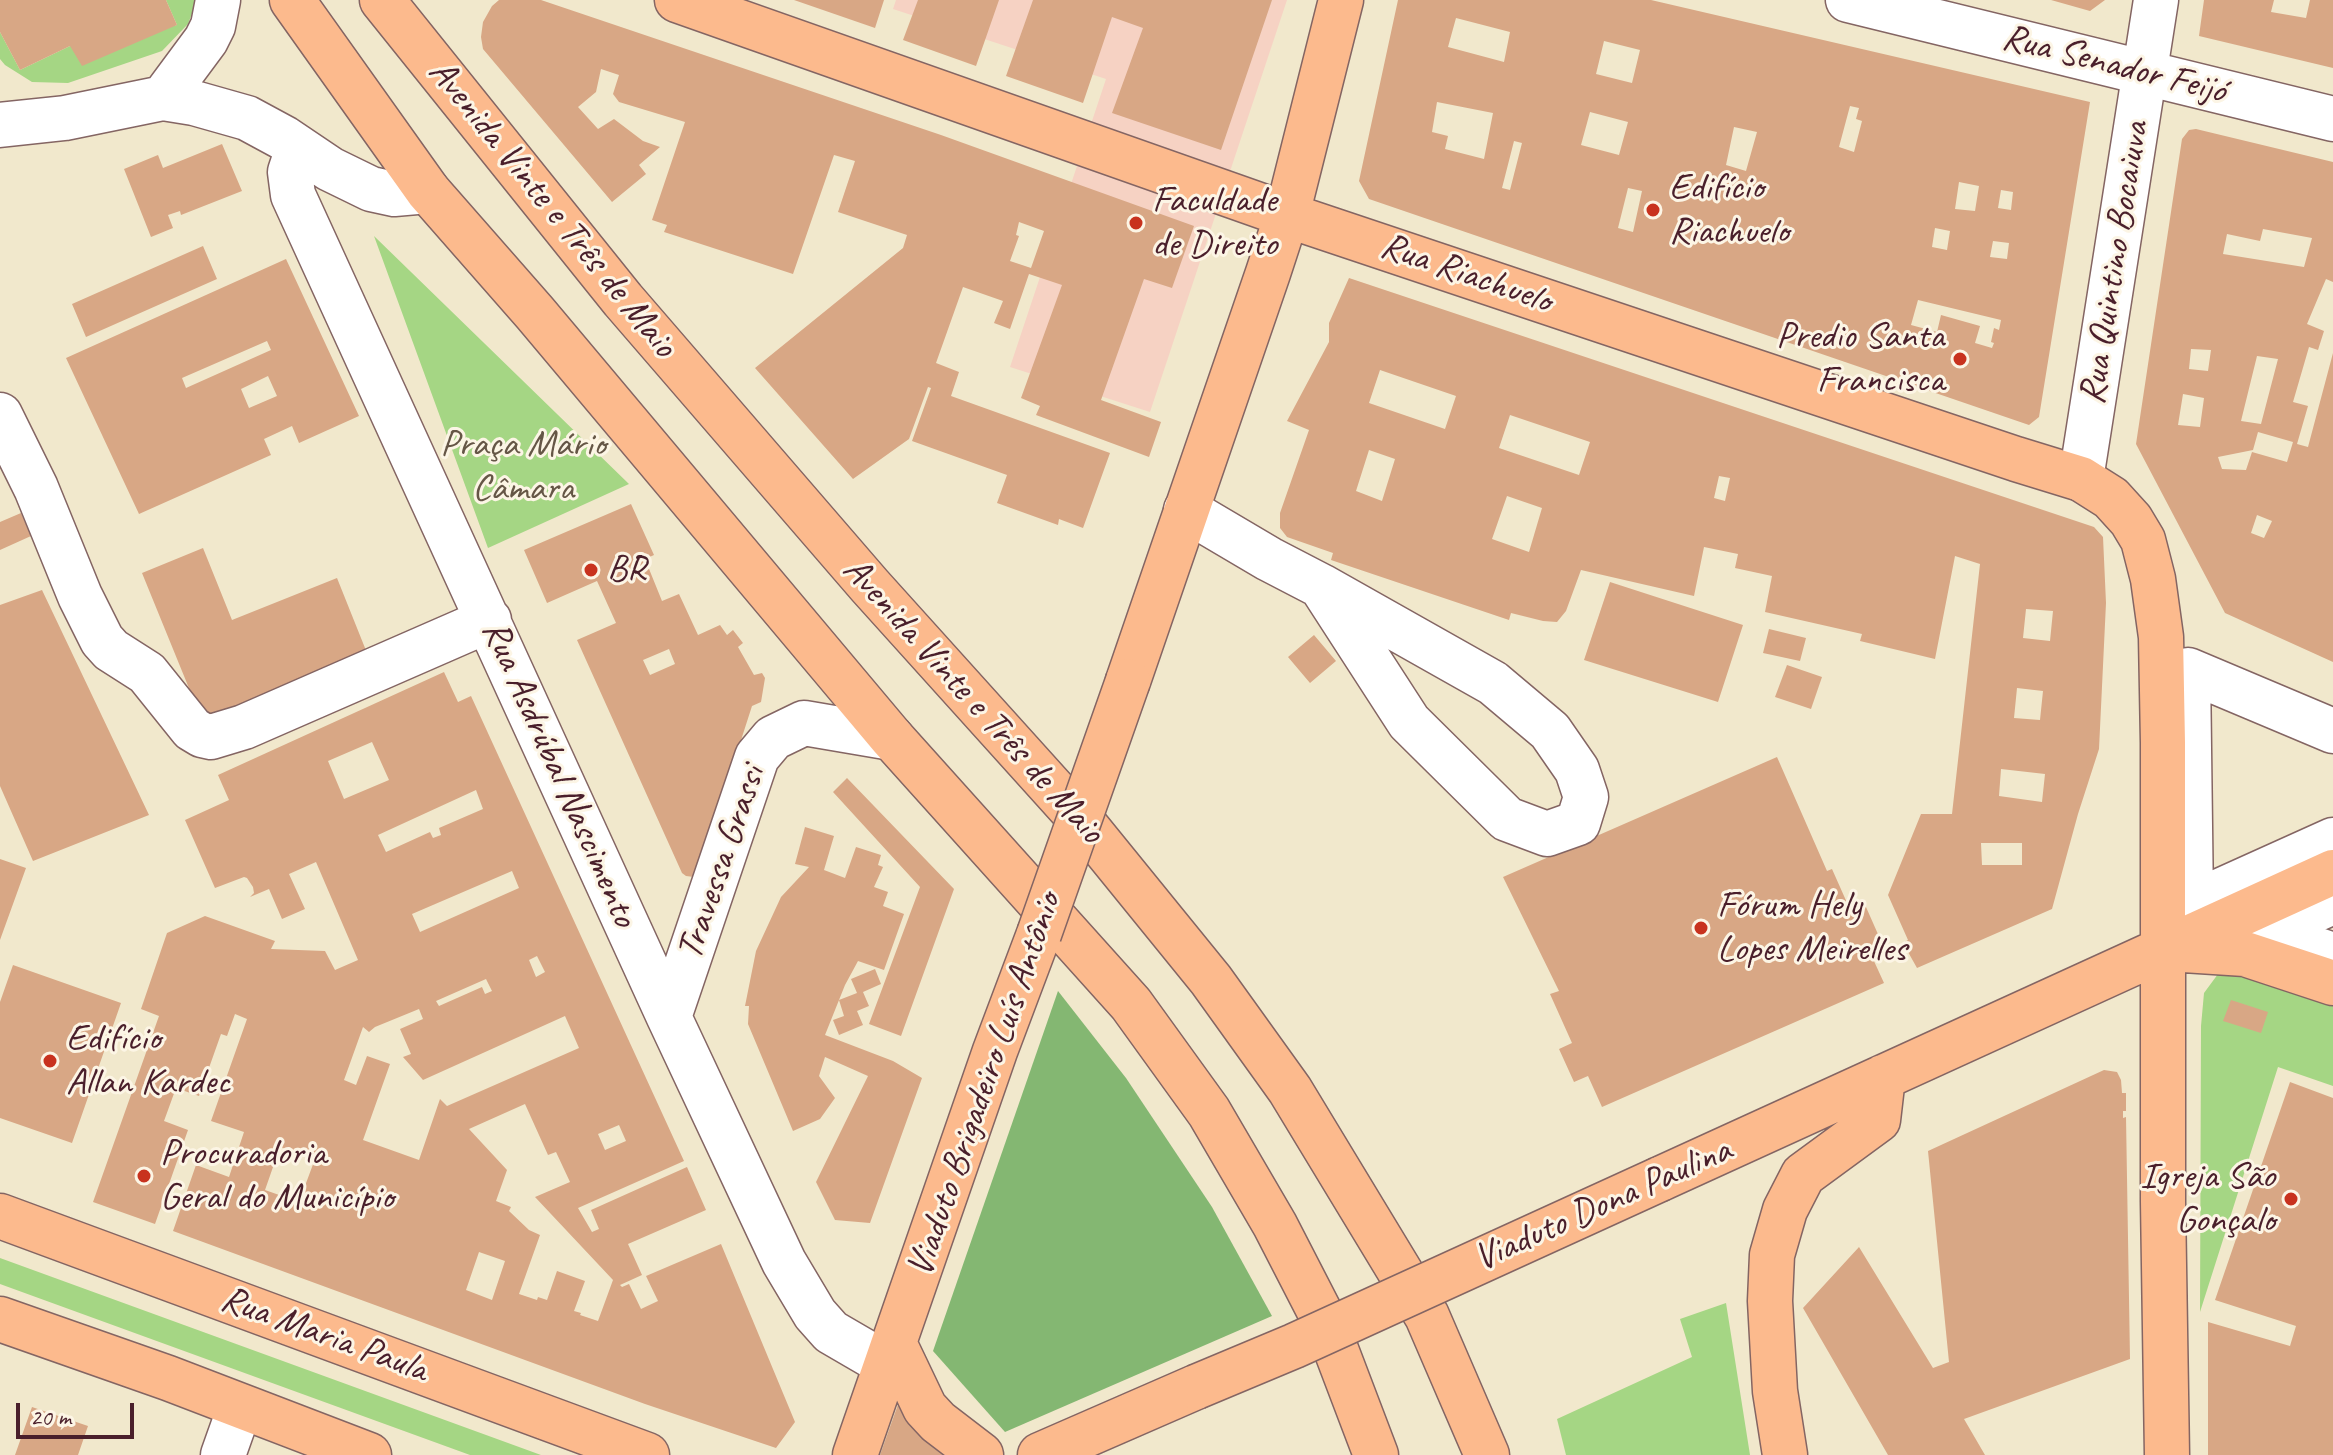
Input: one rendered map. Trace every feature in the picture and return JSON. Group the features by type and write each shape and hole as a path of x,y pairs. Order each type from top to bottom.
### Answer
{"main road":[{"name":"Avenida Vinte e Três de Maio","path":"292,0 428,191 535,313 892,738 1131,1004 1209,1112 1275,1225 1327,1326 1376,1455"},
{"name":"Avenida Vinte e Três de Maio","path":"382,0 623,300 870,586 1081,820 1211,980 1290,1090 1427,1316 1487,1455"},
{"name":"Rua Riachuelo","path":"677,0 1287,215 2081,479 2111,498 2131,520 2143,540 2153,579 2161,637 2167,1455"},
{"name":"Viaduto Brigadeiro Luís Antônio","path":"855,1455 1287,215 1341,0"},
{"name":"Viaduto Dona Paulina","path":"1040,1455 1294,1346 2333,872"},
{"path":"2162,949 2245,954 2333,983"},
{"path":"1785,1455 1775,1391 1770,1301 1772,1255 1785,1210 1803,1175 1878,1120 1883,1077"},
{"name":"Rua Maria Paula","path":"0,1216 647,1455"},
{"path":"0,1319 168,1378 369,1455"},
{"path":"890,1353 925,1408 981,1455"}],"street":[{"path":"163,98 206,40 213,26 218,0"},
{"name":"Rua Senador Feijó","path":"1848,0 2333,119"},
{"name":"Rua Quintino Bocaiuva","path":"2081,479 2156,0"},
{"path":"0,125 65,118 163,98 247,118 330,169 371,189 394,194 428,191"},
{"path":"0,104 65,118"},
{"name":"Rua Asdrúbal Nascimento","path":"298,148 290,172 293,195 784,1262 815,1314 831,1332 890,1353"},
{"path":"0,415 36,488 80,596 102,640 111,650 147,673 192,729 202,735 211,737 244,727 489,620"},
{"path":"1186,510 1269,559 1321,586 1493,683 1550,731 1577,770 1586,797 1578,823 1547,834 1507,819 1409,722 1321,586"},
{"path":"2161,637 2333,709"},
{"path":"2333,731 2188,670 2191,904 2333,840"},
{"name":"Travessa Grassi","path":"669,1017 757,757 773,738 804,723 892,738"},
{"path":"2333,902 2266,932 2333,955"},
{"path":"223,1455 240,1407"}],"shaded area":[{"name":"Faculdade de Direito","path":"896,0 1287,0 1150,412 1010,367 1106,79 893,9"}],"green space":[{"path":"166,0 197,0 188,24 162,51 68,83 32,82 0,59 0,32 20,70 70,46 177,25"},
{"name":"Praça Mário Câmara","path":"374,236 629,484 488,548"},
{"path":"2241,970 2333,995 2333,1086 2278,1067 2200,1312 2201,1026 2204,993 2218,974"},
{"path":"1058,991 1126,1078 1212,1207 1272,1316 1005,1432 933,1351"},
{"path":"0,1258 541,1455 470,1455 0,1284"},
{"path":"1726,1303 1750,1455 1566,1455 1557,1419 1692,1357 1680,1319"}],"building":[{"path":"0,0 166,0 177,25 82,66 70,46 20,70 0,32"},
{"path":"499,0 541,0 941,135 1194,226 1172,288 1144,279 1101,400 1161,422 1149,457 1036,415 1040,406 1021,398 1062,285 1029,274 1010,329 994,323 1003,301 963,287 936,363 959,372 951,396 1110,453 1083,528 1059,519 1058,525 997,503 1007,475 912,441 931,388 928,387 909,439 853,479 755,368 903,248 907,235 838,212 855,161 834,155 793,274 664,232 667,225 652,220 685,122 619,102 613,94 619,75 601,69 596,92 578,107 598,129 614,119 643,141 660,147 639,165 646,174 612,202 483,49 483,22","holes":["1019,222 1044,231 1031,268 1010,261 1019,236 1016,235"]},
{"path":"794,0 884,0 875,28"},
{"path":"918,0 999,0 976,66 903,40"},
{"path":"1033,0 1272,0 1221,150 1112,113 1143,28 1112,17 1083,103 1006,76"},
{"path":"1398,0 1651,0 2090,102 2039,417 2029,425 1369,199 1359,181","holes":["1456,18 1510,32 1504,62 1448,47","1604,41 1640,50 1632,83 1596,74","1437,102 1493,113 1484,159 1445,149 1448,136 1432,132","1850,106 1859,108 1856,119 1862,121 1854,152 1839,147","1590,112 1628,122 1619,155 1581,145","1734,127 1757,132 1746,171 1726,165","1514,141 1522,143 1510,190 1502,188","1959,182 1979,186 1975,211 1955,209","1628,188 1642,191 1633,232 1618,228","2001,190 2013,192 2011,210 1998,208","1935,228 1950,231 1947,250 1932,247","1993,241 2009,243 2007,259 1990,257","1918,300 2001,320 1999,330 1994,328 1992,348 1975,343 1980,326 1941,315 1937,332 1911,325"]},
{"path":"2051,0 2105,0 2090,11"},
{"path":"2204,0 2274,0 2271,12 2306,18 2310,0 2333,0 2333,68 2199,36"},
{"path":"2196,129 2333,162 2333,282 2326,279 2307,324 2324,331 2318,350 2309,347 2293,402 2308,406 2297,444 2308,447 2333,353 2333,662 2225,613 2136,444 2182,139 2189,130","holes":["2263,229 2312,238 2304,267 2223,254 2227,234 2260,241","2191,349 2211,350 2208,371 2189,369","2257,356 2278,359 2261,424 2241,421","2183,394 2204,398 2200,427 2178,425","2258,432 2293,442 2287,462 2252,452 2246,470 2222,469 2218,457 2253,450","2257,515 2272,521 2264,538 2251,533"]},
{"path":"222,144 242,191 181,215 180,211 168,215 173,228 151,237 124,169 158,155 163,168"},
{"path":"203,246 217,279 86,337 72,304"},
{"path":"286,259 359,416 299,443 292,426 264,439 271,455 139,514 66,358","holes":["267,341 271,350 186,388 182,378","268,376 277,396 249,408 241,389"]},
{"path":"1349,278 2094,527 2103,537 2106,603 2099,749 2052,909 1917,968 1903,943 1908,940 1888,895 1921,814 1952,814 1980,564 1955,556 1935,659 1860,641 1862,634 1765,612 1772,576 1735,568 1738,554 1704,547 1694,596 1581,570 1566,611 1557,622 1511,613 1509,620 1331,560 1333,553 1287,537 1280,528 1280,513 1309,430 1287,421 1329,342 1329,323","holes":["1380,370 1456,396 1445,429 1369,403","1510,415 1590,442 1579,475 1499,448","1369,450 1395,459 1382,501 1356,491","1719,476 1730,478 1725,501 1714,498","1507,496 1542,508 1529,552 1492,539","2026,609 2053,611 2050,641 2023,638","2017,688 2043,691 2040,720 2014,718","2001,769 2045,774 2042,802 1999,796","1981,843 2022,843 2022,865 1982,865"]},
{"path":"631,504 654,555 645,559 662,601 679,594 698,635 720,625 727,635 733,630 743,643 738,647 754,675 762,673 765,678 761,702 752,706 694,877 682,873 577,640 616,623 597,581 547,603 524,550","holes":["669,649 675,664 650,675 643,660"]},
{"path":"21,513 31,536 0,550 0,522"},
{"path":"203,548 232,620 337,578 369,658 204,725 142,573"},
{"path":"1610,582 1743,625 1718,702 1584,660"},
{"path":"42,590 149,815 33,861 0,786 0,605"},
{"path":"1769,629 1806,638 1800,661 1763,653"},
{"path":"1314,635 1336,661 1310,683 1288,657"},
{"path":"1787,665 1822,677 1811,709 1775,697"},
{"path":"444,672 458,702 471,696 684,1161 578,1208 592,1232 599,1229 591,1210 687,1167 706,1210 628,1244 642,1275 620,1285 629,1284 641,1309 658,1301 646,1276 721,1244 795,1422 776,1448 645,1404 173,1231 196,1165 229,1177 244,1132 211,1121 247,1019 235,1014 227,1036 221,1034 199,1096 176,1088 164,1121 188,1130 155,1224 93,1202 159,1016 141,1009 167,933 205,916 275,941 271,949 325,951 335,970 358,960 316,862 289,874 305,909 282,919 269,889 250,897 254,893 247,878 215,888 185,820 229,800 218,775","holes":["372,742 389,780 344,799 328,761","476,790 483,809 439,828 441,835 433,838 430,832 386,852 378,835","512,871 519,888 420,932 412,914","537,956 545,972 536,977 529,960","486,979 492,991 485,994 482,987 439,1006 436,1001","419,1009 423,1019 400,1029 411,1054 403,1057 423,1080 565,1016 579,1048 447,1106 440,1099 419,1160 363,1140 390,1064 367,1056 356,1085 344,1080 363,1027 369,1032","525,1104 548,1155 556,1152 570,1182 535,1197 613,1280 598,1321 574,1311 585,1281 557,1271 547,1300 519,1294 540,1235 529,1230 509,1211 511,1207 496,1201 507,1170 469,1129","619,1125 626,1141 605,1150 598,1134","280,1147 315,1159 299,1202 265,1190","479,1252 505,1261 492,1300 466,1290"]},
{"name":"Fórum Hely Lopes Meirelles","path":"1777,757 1827,871 1832,869 1852,914 1866,907 1881,941 1868,948 1884,983 1602,1107 1588,1076 1574,1082 1559,1049 1572,1043 1550,994 1559,991 1503,877"},
{"path":"847,778 954,889 901,1036 869,1024 920,887 833,792"},
{"path":"805,827 834,836 824,870 845,878 856,847 881,855 878,865 883,867 874,887 888,892 883,906 904,914 884,970 858,961 825,1035 893,1061 922,1078 870,1223 835,1220 816,1182 868,1076 825,1057 819,1076 835,1098 820,1119 793,1131 748,1024 749,1006 745,1006 756,951 781,897 809,867 795,864"},
{"path":"0,859 26,868 0,940"},
{"name":"Edifício Allan Kardec","path":"13,965 121,1003 72,1143 0,1118 0,1002"},
{"path":"875,969 881,984 863,992 869,1006 857,1011 863,1025 839,1035 833,1020 844,1016 839,1000 857,993 851,979"},
{"path":"2231,1000 2268,1012 2261,1033 2223,1021"},
{"path":"2104,1070 2117,1072 2122,1093 2126,1093 2123,1118 2126,1117 2130,1359 1964,1419 1985,1455 1888,1455 1803,1308 1859,1247 1933,1368 1949,1362 1928,1151"},
{"path":"2290,1082 2333,1098 2333,1455 2208,1455 2208,1322 2290,1346 2296,1326 2215,1300"},
{"path":"901,1396 956,1455 880,1455"},
{"path":"32,1407 88,1426 78,1455 15,1455"}],"place":[{"name":"Edifício Riachuelo","path":"1653,210"},
{"name":"Faculdade de Direito","path":"1136,223"},
{"name":"Predio Santa Francisca","path":"1960,359"},
{"name":"BR","path":"591,570"},
{"name":"Fórum Hely Lopes Meirelles","path":"1701,928"},
{"name":"Edifício Allan Kardec","path":"50,1061"},
{"name":"Procuradoria Geral do Município","path":"144,1176"},
{"name":"Igreja São Gonçalo","path":"2291,1199"}]}
